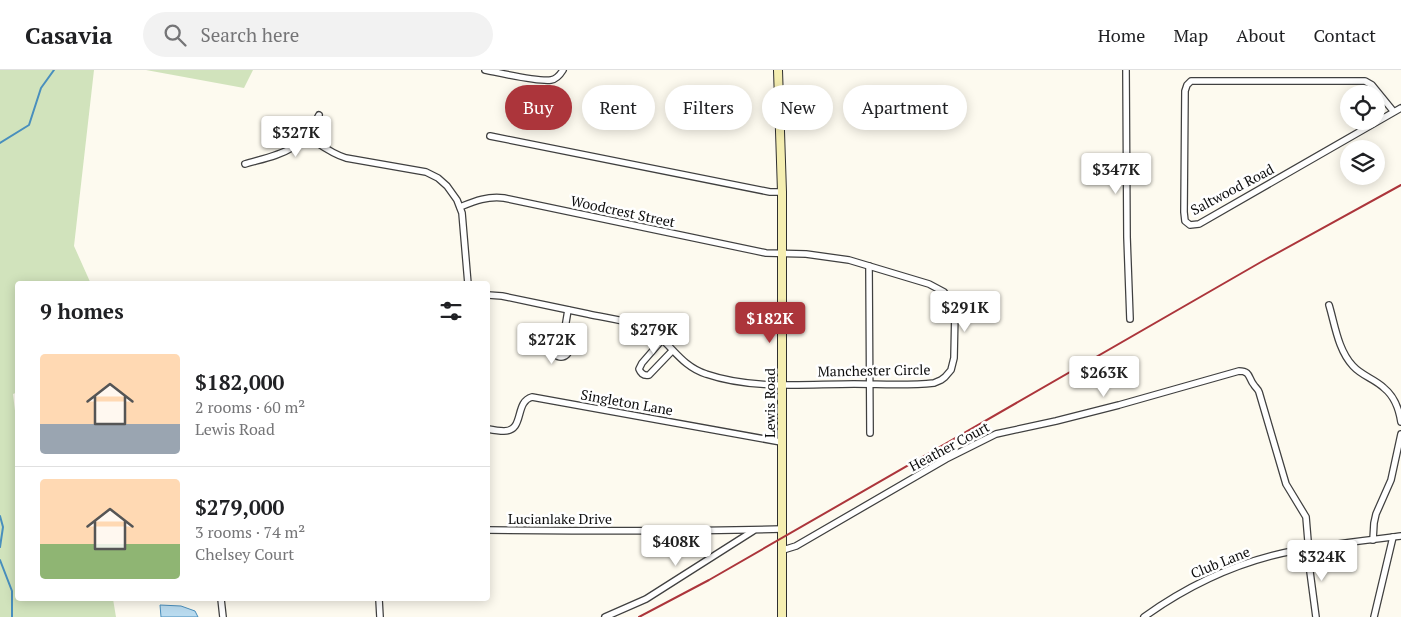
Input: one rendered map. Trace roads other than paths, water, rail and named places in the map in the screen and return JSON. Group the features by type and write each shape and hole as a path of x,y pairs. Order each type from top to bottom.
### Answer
{"street":[{"path":"485,70 550,80 558,77 563,70"},
{"name":"Lewis Road","path":"778,70 782,192 782,617"},
{"path":"1126,70 1127,237 1130,320"},
{"name":"Saltwood Road","path":"1394,112 1372,85 1365,81 1191,82 1186,85 1185,91 1184,212 1186,221 1190,225 1199,224 1401,108"},
{"path":"244,164 278,155 291,149 307,136 319,115"},
{"path":"307,136 330,152 346,158 426,172 438,178 447,186 460,207 464,222 468,281"},
{"path":"490,136 770,192 782,192"},
{"name":"Woodcrest Street","path":"460,207 483,198 495,197 766,253 782,254"},
{"name":"Manchester Circle","path":"490,295 623,321 644,327 656,334 687,365 707,375 753,383 928,384 941,380 951,370 954,358 955,312 948,297 938,288 836,257 782,254"},
{"path":"869,266 870,433"},
{"path":"1329,305 1342,348 1347,358 1353,367 1384,388 1392,397 1398,408 1401,422"},
{"path":"563,340 568,310"},
{"path":"662,340 640,366 641,373 649,375 672,351"},
{"name":"Heather Court","path":"782,550 796,546 946,459 996,434 1119,405 1244,371 1260,392 1286,484 1306,517 1307,549 1316,617"},
{"name":"Singleton Lane","path":"490,429 504,431 512,428 517,422 523,403 532,397 781,442"},
{"path":"1373,540 1376,514 1391,480 1401,434"},
{"name":"Lucianlake Drive","path":"490,530 678,531 782,529"},
{"path":"605,617 646,599 755,530"},
{"name":"Club Lane","path":"1144,617 1182,592 1227,571 1263,559 1307,549 1401,536"},
{"path":"1374,617 1393,537"},
{"path":"221,601 223,617"},
{"path":"379,601 380,617"}],"water":[{"path":"160,605 181,606 195,611 198,617 161,617"}],"waterway":[{"path":"0,143 29,125 41,88 54,70"},
{"path":"0,516 3,527 0,547"},
{"path":"0,560 12,591 12,617"}],"railway":[{"path":"639,617 709,580 1261,262 1401,185"}]}
